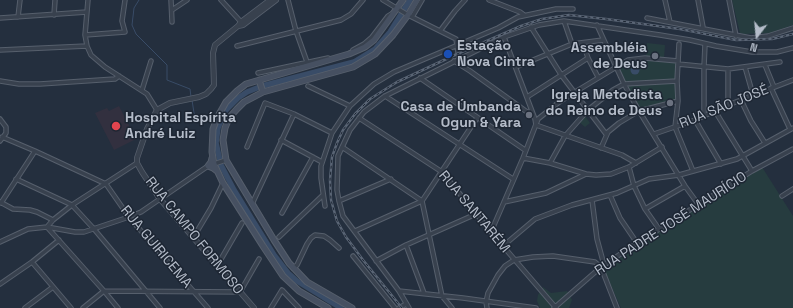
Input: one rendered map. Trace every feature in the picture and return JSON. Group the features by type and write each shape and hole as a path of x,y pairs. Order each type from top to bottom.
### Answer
{"main road":[{"path":"328,308 299,291 283,276 263,246 223,183 218,172 213,156 212,141 214,129 217,118 226,102 246,84 349,54 365,47 374,40 398,9 403,0"},
{"path":"352,308 307,282 293,268 225,160 223,140 225,128 229,118 244,102 263,91 353,66 365,61 384,46 416,6 417,0"},
{"path":"259,80 263,91"},
{"path":"213,156 208,166 218,172"}],"street":[{"path":"18,17 20,0"},
{"path":"54,15 55,0"},
{"path":"88,0 85,35 90,55 105,67 147,94 157,110"},
{"path":"85,35 125,32 122,21 125,0"},
{"path":"171,0 172,22"},
{"path":"172,10 187,0"},
{"path":"222,0 241,25"},
{"path":"47,227 53,220 72,205 137,163 147,129 157,110 170,103 206,94 211,90 214,85 215,45 273,1 280,0"},
{"path":"288,0 296,31 307,62"},
{"path":"237,46 341,20 351,14 363,0"},
{"path":"383,0 456,39 459,59"},
{"path":"416,6 422,0"},
{"path":"440,31 455,10 465,0"},
{"path":"489,0 524,15"},
{"path":"665,0 670,22"},
{"path":"698,0 703,28"},
{"path":"729,0 736,36"},
{"path":"325,206 321,178 322,162 332,133 350,106 374,84 394,72 498,28 518,17 556,9 574,8"},
{"path":"258,73 351,51 364,44 388,16 398,9"},
{"path":"0,18 87,12"},
{"path":"647,18 751,38 768,36 793,28"},
{"path":"564,21 572,44"},
{"path":"409,308 399,291 343,216 339,201 337,171 338,156 350,130 359,118 364,112 385,96 504,37 531,27 564,21 690,40 752,52 777,52 793,48"},
{"path":"597,25 624,84 639,112 685,186 698,204"},
{"path":"531,27 562,76 606,134"},
{"path":"504,37 536,125"},
{"path":"516,67 572,44 603,40"},
{"path":"583,43 588,58 598,78"},
{"path":"679,44 677,81 678,101 675,127 692,171"},
{"path":"704,116 704,67 706,44"},
{"path":"0,50 87,46"},
{"path":"527,97 588,58"},
{"path":"491,232 538,119 575,92 616,67 628,60 645,58 728,69 780,62"},
{"path":"142,90 151,61"},
{"path":"454,61 534,117"},
{"path":"502,246 535,219 572,205 610,195 649,179 679,175 721,164 744,156 791,128 773,88 765,65"},
{"path":"744,68 752,95"},
{"path":"728,69 728,105"},
{"path":"0,81 19,84 40,84 115,79 119,76"},
{"path":"420,78 525,150"},
{"name":"RUA SÃO JOSÉ","path":"654,134 695,120 752,95 793,80"},
{"path":"550,163 565,136 588,110 613,90 624,84 677,81"},
{"path":"308,86 350,106"},
{"path":"385,96 513,179"},
{"path":"741,100 751,121 765,143"},
{"path":"601,148 606,134 619,123 639,112 678,101"},
{"path":"248,147 265,103 294,114 332,133"},
{"path":"715,111 752,171"},
{"path":"252,204 294,114"},
{"name":"RUA SANTARÉM","path":"359,118 442,172 555,308"},
{"path":"355,231 422,201 477,118"},
{"path":"0,119 6,127 6,133 1,139 35,151 106,184"},
{"path":"695,120 721,164"},
{"path":"536,125 622,155 636,162"},
{"path":"281,140 322,162"},
{"path":"342,147 422,201 428,236 442,296 452,308"},
{"path":"523,158 550,163 586,174 611,174 629,167 662,147"},
{"name":"RUA PADRE JOSÉ MAURÍCIO","path":"555,308 603,266 637,243 752,171 793,149"},
{"path":"35,151 1,203 13,209 37,212 53,220"},
{"path":"282,213 314,157"},
{"path":"0,242 28,229 47,227 75,232 94,229 129,217 141,212 208,166 225,160"},
{"name":"RUA CAMPO FORMOSO","path":"137,163 160,199 192,238 254,308"},
{"path":"629,167 634,186 645,209 659,229"},
{"path":"504,202 546,193 586,174"},
{"path":"16,179 72,205 160,308"},
{"path":"339,201 391,180"},
{"path":"192,238 211,208 223,183"},
{"name":"RUA GUIRICEMA","path":"106,184 129,217 208,308"},
{"path":"645,209 685,186"},
{"path":"782,196 793,189"},
{"path":"279,237 323,195"},
{"path":"610,195 620,218 637,243"},
{"path":"592,200 597,239 603,266 617,308"},
{"path":"376,261 406,245 476,214"},
{"path":"217,266 242,223"},
{"path":"47,227 118,308"},
{"path":"293,268 297,265 307,244 315,235 324,236 339,248"},
{"path":"0,284 32,262 59,240"},
{"path":"406,245 424,293"},
{"path":"353,256 395,308"},
{"path":"487,308 486,302 488,293 498,275 505,266 514,260 553,256 595,262 603,266"},
{"path":"83,308 104,291 240,292 259,259"},
{"path":"32,262 71,308"},
{"path":"25,308 54,287"},
{"path":"271,308 282,290 298,308"},
{"path":"399,291 536,308"},
{"path":"399,308 406,304"}],"shaded area":[{"name":"Hospital Espírita André Luiz","path":"119,106 136,139 114,150 95,113 107,108 109,111"}],"green space":[{"path":"732,0 793,0 793,25 771,33 740,33"},
{"path":"647,43 665,45 664,58 646,57"},
{"path":"642,59 677,62 676,81 625,82 617,68 629,62"},
{"path":"676,82 676,101 640,108 627,85"},
{"path":"585,116 590,123 585,127 579,122"},
{"path":"762,167 793,216 793,308 621,308 604,270 643,241"},
{"path":"543,287 551,293 567,291 572,300 569,308 540,308 537,301 538,295"}],"water":[{"path":"633,66 637,66 639,70 637,74 633,74 631,72 631,68"}],"waterway":[{"path":"139,0 134,8 132,25 136,34 167,65 167,80 190,89 191,97"},
{"path":"341,308 297,281 288,273 274,255 234,190 221,165 216,143 218,128 225,111 238,98 247,92 262,86 354,62 375,49 390,32 410,0"},
{"path":"192,100 194,113 200,120"}],"railway":[{"path":"402,308 346,237 337,221 331,200 330,180 332,157 337,143 343,130 355,114 370,99 397,82 457,54 521,26 542,19 569,15 606,19 680,29 736,40 772,39 793,34"}],"place":[{"name":"Estação Nova Cintra","path":"448,54"},
{"name":"Assembléia de Deus","path":"655,56"},
{"name":"Igreja Metodista do Reino de Deus","path":"670,103"},
{"name":"Casa de Úmbanda Ogun & Yara","path":"529,115"},
{"name":"Hospital Espírita André Luiz","path":"116,126"}]}
